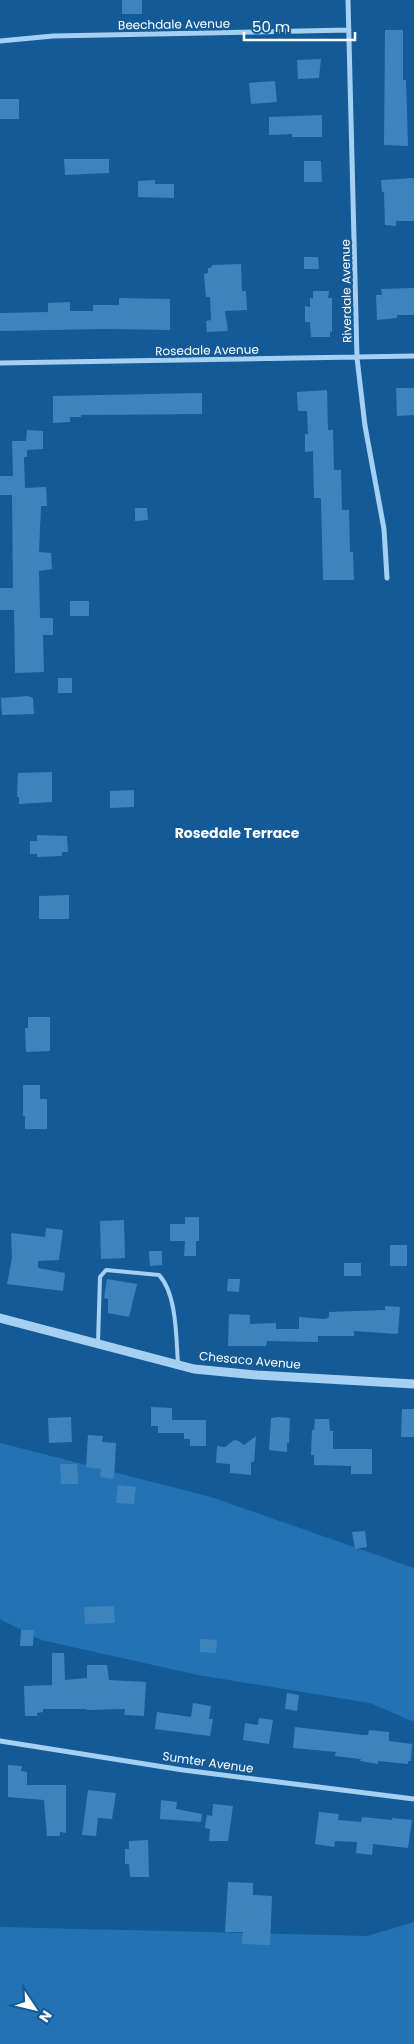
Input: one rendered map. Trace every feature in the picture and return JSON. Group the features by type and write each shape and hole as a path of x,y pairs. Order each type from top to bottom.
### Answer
{"street":[{"name":"Riverdale Avenue","path":"348,0 357,358 365,426 383,521 387,578"},
{"name":"Beechdale Avenue","path":"0,41 53,36 349,30"},
{"name":"Rosedale Avenue","path":"0,363 414,356"},
{"name":"Chesaco Avenue","path":"0,1318 178,1365 222,1373 414,1384"},
{"name":"Sumter Avenue","path":"0,1741 183,1770 414,1800"}],"lane":[{"path":"98,1344 100,1277 106,1270 159,1275 170,1293 178,1365"}],"shaded area":[{"path":"0,1443 211,1497 414,1568 414,1722 370,1703 198,1675 41,1640 0,1619"},
{"path":"414,1922 414,2044 0,2044 0,1927 367,1936"}],"building":[{"path":"122,0 142,0 142,14 122,14"},
{"path":"385,30 403,30 403,80 406,80 408,146 384,145"},
{"path":"321,59 319,78 298,79 297,60"},
{"path":"275,81 277,102 251,104 249,83"},
{"path":"0,99 19,99 19,119 0,119"},
{"path":"322,115 322,137 292,137 292,134 269,135 269,117"},
{"path":"64,159 109,159 109,173 65,175"},
{"path":"304,161 321,161 322,182 304,182"},
{"path":"414,178 414,221 396,221 396,226 385,225 384,192 382,192 381,180"},
{"path":"155,180 155,184 174,184 174,198 138,197 138,181"},
{"path":"304,257 318,257 319,269 304,269"},
{"path":"241,264 242,291 246,291 247,310 225,311 228,331 207,332 206,321 211,320 210,297 206,297 204,274 208,273 208,268 211,268 212,265"},
{"path":"414,288 414,315 397,315 397,318 377,320 376,295 382,295 381,289"},
{"path":"313,291 329,291 328,298 332,298 332,332 330,331 330,337 311,337 310,322 305,322 305,306 310,307 310,298 313,298"},
{"path":"119,298 170,299 170,330 0,331 0,313 48,312 48,303 70,302 70,311 93,311 93,305 119,305"},
{"path":"396,388 414,388 414,415 397,416"},
{"path":"327,390 328,430 333,430 334,470 341,470 342,510 349,510 350,552 353,552 354,580 323,580 321,498 314,498 313,451 305,452 305,434 308,434 307,411 298,411 297,392"},
{"path":"202,393 202,414 81,415 81,417 70,417 70,422 53,423 53,396"},
{"path":"27,430 43,431 43,449 27,450 27,457 24,457 25,488 46,487 47,506 41,506 39,552 51,553 52,569 39,571 40,618 53,618 53,635 43,635 44,672 15,673 14,610 0,610 0,588 13,588 12,495 0,495 0,476 13,476 12,441 26,441"},
{"path":"135,508 147,508 148,520 135,521"},
{"path":"70,601 89,601 89,616 70,616"},
{"path":"58,678 72,678 72,693 58,693"},
{"path":"28,696 33,698 34,714 2,715 1,698"},
{"path":"52,772 52,802 19,804 19,797 17,797 18,773"},
{"path":"134,790 134,807 110,808 110,791"},
{"path":"37,835 67,836 68,852 62,852 62,856 37,857 37,854 30,854 30,841 37,841"},
{"path":"69,895 69,919 39,919 39,896"},
{"path":"28,1017 50,1017 50,1051 26,1052 25,1028 28,1028"},
{"path":"23,1085 40,1085 40,1099 47,1099 47,1129 25,1129"},
{"path":"185,1217 199,1217 199,1241 196,1241 196,1256 184,1256 185,1241 170,1241 170,1224 185,1224"},
{"path":"124,1220 125,1258 101,1259 100,1221"},
{"path":"46,1228 63,1230 59,1260 38,1261 38,1268 65,1273 63,1291 7,1284 12,1258 11,1233 45,1237"},
{"path":"390,1245 407,1245 407,1266 390,1266"},
{"path":"149,1251 162,1251 162,1265 150,1266"},
{"path":"344,1263 361,1263 361,1276 344,1276"},
{"path":"107,1279 137,1284 129,1317 108,1313 108,1299 104,1298"},
{"path":"228,1279 240,1279 239,1292 227,1291"},
{"path":"385,1306 400,1307 398,1333 396,1334 354,1331 354,1336 318,1336 318,1342 267,1341 266,1346 228,1346 229,1314 250,1315 250,1324 276,1323 276,1329 299,1329 299,1317 325,1319 329,1317 329,1312 385,1310"},
{"path":"151,1407 172,1408 172,1420 206,1420 206,1446 190,1446 190,1439 184,1439 184,1433 158,1433 158,1426 151,1426"},
{"path":"402,1409 414,1409 414,1437 401,1437"},
{"path":"71,1417 72,1442 49,1443 48,1418"},
{"path":"271,1418 290,1418 287,1452 269,1450"},
{"path":"315,1419 329,1419 330,1431 333,1431 333,1449 372,1449 372,1474 351,1474 351,1466 314,1465 314,1455 311,1455 312,1430 314,1430"},
{"path":"88,1435 103,1436 102,1442 116,1443 114,1479 100,1477 101,1469 86,1467"},
{"path":"256,1436 254,1462 251,1462 251,1475 230,1473 230,1464 216,1463 217,1446 225,1447 234,1440 244,1445"},
{"path":"60,1464 77,1464 78,1484 61,1484"},
{"path":"118,1485 136,1487 134,1504 116,1503"},
{"path":"365,1531 367,1547 355,1549 352,1532"},
{"path":"114,1606 115,1623 85,1624 84,1607"},
{"path":"21,1630 34,1630 33,1646 20,1646"},
{"path":"200,1639 217,1640 216,1653 200,1652"},
{"path":"52,1653 64,1653 65,1680 87,1678 87,1665 107,1665 109,1680 146,1682 144,1716 124,1715 125,1709 43,1709 43,1712 37,1713 37,1716 25,1716 24,1686 52,1685"},
{"path":"287,1693 299,1695 297,1711 285,1709"},
{"path":"193,1703 211,1706 209,1719 213,1719 210,1736 155,1729 157,1712 191,1717"},
{"path":"259,1718 273,1720 269,1744 243,1740 245,1723 258,1725"},
{"path":"295,1727 363,1735 368,1735 369,1730 389,1732 389,1741 412,1744 411,1761 408,1761 408,1764 378,1761 378,1764 360,1761 361,1759 335,1756 336,1752 293,1748"},
{"path":"8,1765 22,1766 21,1771 27,1772 27,1785 66,1785 66,1833 60,1832 60,1836 47,1836 44,1800 8,1797"},
{"path":"88,1790 116,1793 112,1819 98,1818 96,1836 82,1835"},
{"path":"161,1800 177,1802 176,1809 202,1814 201,1822 160,1819"},
{"path":"213,1804 233,1806 228,1841 209,1841 210,1829 205,1828 207,1815 212,1816"},
{"path":"319,1812 339,1814 338,1820 361,1822 362,1817 412,1820 408,1848 373,1844 372,1855 356,1853 357,1842 335,1841 334,1847 315,1844"},
{"path":"148,1840 149,1877 130,1877 129,1864 125,1864 125,1849 129,1849 129,1841"},
{"path":"228,1882 253,1883 253,1895 272,1896 270,1945 242,1944 243,1932 225,1932"}],"district":[{"name":"Rosedale Terrace","path":"237,833"}]}
